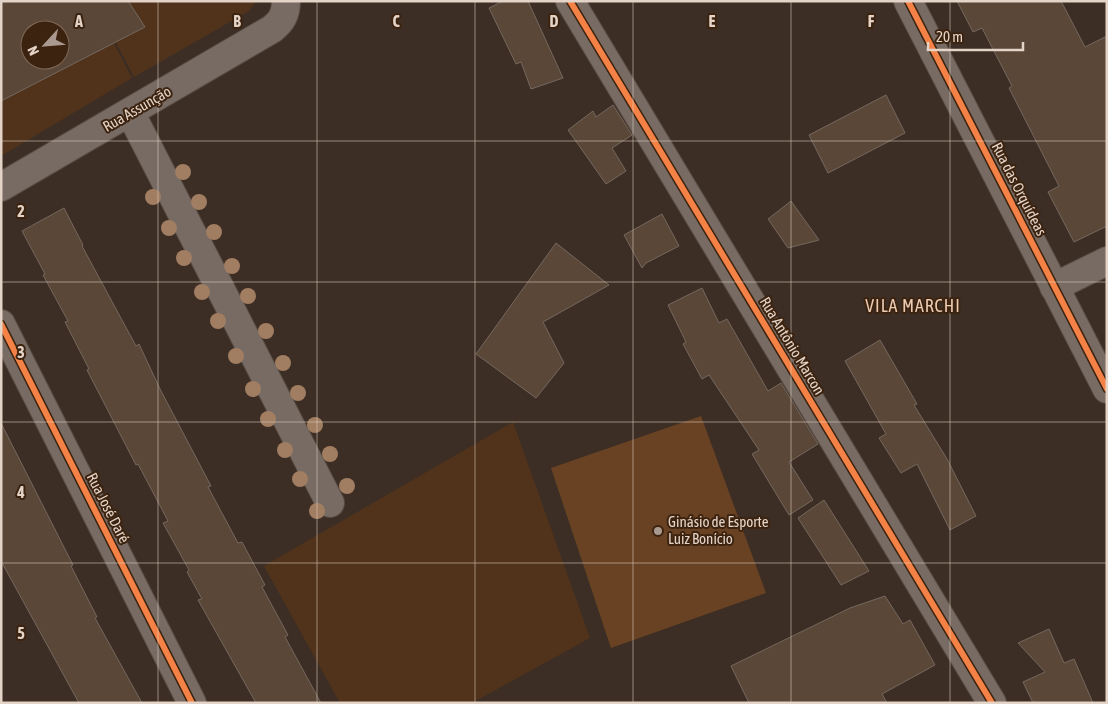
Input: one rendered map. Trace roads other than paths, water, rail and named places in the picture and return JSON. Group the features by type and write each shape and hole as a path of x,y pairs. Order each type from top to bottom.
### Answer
{"street":[{"name":"Rua Assunção","path":"1,187 272,29 281,22 286,10 286,1"},
{"name":"Rua Antônio Marcon","path":"570,1 992,703"},
{"name":"Rua das Orquídeas","path":"908,1 1107,389"},
{"path":"130,112 330,503"},
{"path":"1054,287 1107,261"},
{"name":"Rua José Daré","path":"1,324 192,703"}],"place":[{"name":"Ginásio de Esporte Luiz Bonício","path":"658,531"}],"district":[{"name":"VILA MARCHI","path":"913,306"}]}
